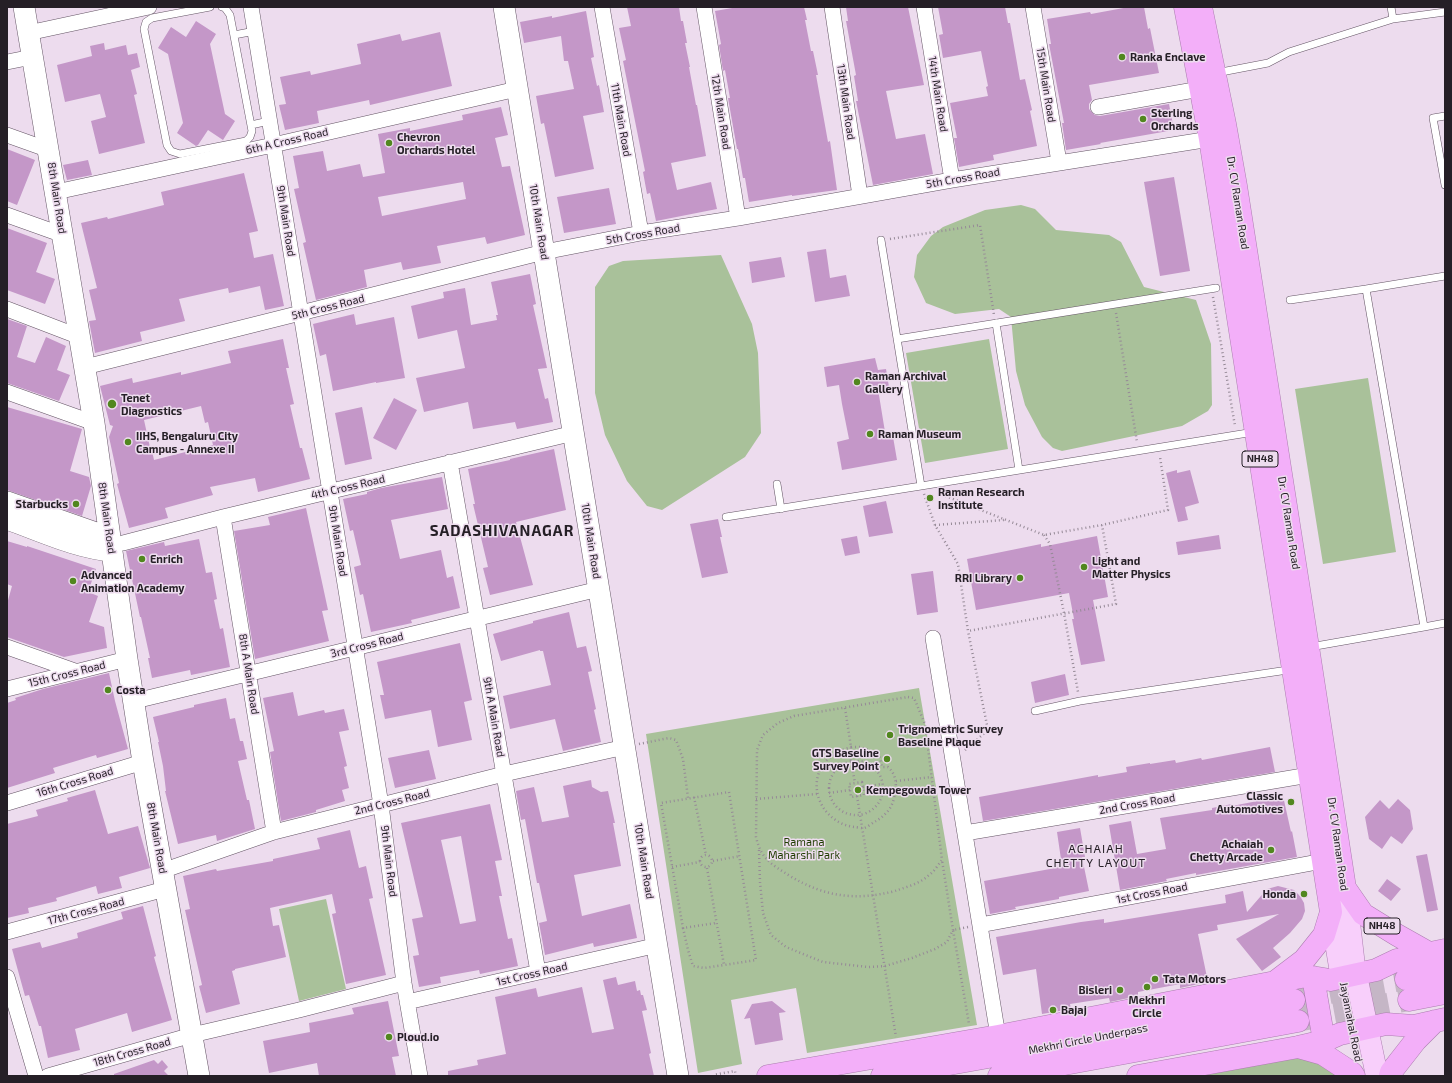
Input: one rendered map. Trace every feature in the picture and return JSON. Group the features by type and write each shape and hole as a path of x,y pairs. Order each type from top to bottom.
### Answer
{"highway":[{"name":"Dr. CV Raman Road","path":"1185,7 1210,139 1246,433 1309,775 1331,912"},
{"name":"Dr. CV Raman Road","path":"1201,7 1236,186 1345,888"},
{"name":"NH48","path":"1345,888 1363,914 1396,935 1437,951"},
{"path":"1275,982 1304,960 1324,935 1331,912"},
{"path":"768,1076 972,1041 1306,976 1330,980 1350,979 1376,970 1397,960 1437,951"},
{"path":"1406,978 1445,971"},
{"path":"1313,977 1324,1041"},
{"path":"1409,1000 1445,993"},
{"name":"Mekhri Circle Underpass","path":"882,1076 1294,1000"},
{"path":"1138,1076 1298,1047 1324,1041 1340,1034 1386,1024 1414,1026 1440,1020"},
{"path":"1390,1076 1391,1072 1416,1040 1440,1020"},
{"name":"Mekhri Circle Underpass","path":"999,1076 1298,1021"},
{"path":"1298,1047 1323,1054 1352,1073 1354,1076"}],"main road":[{"name":"Dr. CV Raman Road","path":"1345,888 1350,979"},
{"name":"Dr. CV Raman Road","path":"1331,912 1350,979"},
{"name":"Jayamahal Road","path":"1350,979 1360,1030 1362,1076"},
{"name":"Jayamahal Road","path":"1360,1030 1377,1076"}],"street":[{"name":"8th Main Road","path":"24,7 115,544 127,659 199,1076"},
{"path":"28,33 145,7"},
{"name":"9th Main Road","path":"251,7 381,805 404,983 420,1076"},
{"name":"10th Main Road","path":"504,7 658,945 678,1076"},
{"name":"11th Main Road","path":"602,7 641,233"},
{"name":"12th Main Road","path":"704,7 738,218"},
{"name":"13th Main Road","path":"832,7 860,196"},
{"name":"14th Main Road","path":"924,7 952,180"},
{"name":"15th Main Road","path":"1033,7 1059,162"},
{"path":"7,62 32,57"},
{"name":"6th A Cross Road","path":"56,192 273,145 517,89"},
{"path":"1098,107 1200,89"},
{"path":"7,135 49,150"},
{"name":"5th Cross Road","path":"85,367 544,252 641,233 738,218 952,180 1210,139"},
{"path":"7,214 63,235"},
{"path":"7,309 80,337"},
{"path":"7,392 94,423"},
{"name":"4th Cross Road","path":"115,544 574,433"},
{"name":"9th A Main Road","path":"450,462 538,972"},
{"path":"7,502 115,544"},
{"name":"8th A Main Road","path":"223,517 274,832"},
{"path":"7,519 95,549 115,544"},
{"name":"3rd Cross Road","path":"135,701 599,589"},
{"path":"933,638 998,1036"},
{"path":"7,647 75,671"},
{"name":"15th Cross Road","path":"7,689 127,659"},
{"name":"2nd Cross Road","path":"164,880 274,832 504,774 625,747"},
{"name":"16th Cross Road","path":"7,803 144,762"},
{"name":"2nd Cross Road","path":"965,833 1309,775"},
{"name":"1st Cross Road","path":"980,925 1323,861"},
{"name":"17th Cross Road","path":"7,932 164,880"},
{"name":"1st Cross Road","path":"407,1002 658,945"},
{"path":"7,977 36,1076"},
{"path":"192,1036 404,983"},
{"name":"18th Cross Road","path":"48,1076 192,1036"}],"lane":[{"path":"210,7 152,18 146,22 144,28 167,145 171,151 180,154 246,141 250,138 252,131 230,15 225,8 222,7"},
{"path":"1391,7 1393,19"},
{"path":"1215,73 1268,62 1289,52 1393,19 1445,12"},
{"path":"234,35 255,31"},
{"path":"1445,116 1433,118 1445,185"},
{"path":"251,125 269,121"},
{"path":"881,240 921,486"},
{"path":"1290,300 1445,276"},
{"path":"897,339 1214,288"},
{"path":"1366,289 1424,627"},
{"path":"996,323 1019,470"},
{"path":"726,516 781,509 1246,433"},
{"path":"777,484 781,509"},
{"path":"1308,647 1445,624"},
{"path":"1035,711 1080,701 1281,670"}],"path":[{"path":"881,240 980,225 996,323"},
{"path":"1214,288 1246,433"},
{"path":"1114,304 1138,451"},
{"path":"921,486 1044,535 1102,525 1168,510 1159,448"},
{"path":"921,486 935,525 958,564 968,631 988,730 953,760"},
{"path":"935,525 1006,520"},
{"path":"968,631 1116,604 1102,525"},
{"path":"1044,535 1050,544 1080,701"},
{"path":"953,930 947,942 935,949 885,966 868,967 823,962 786,947 771,935 763,913 759,850 756,837 757,750 764,735 778,723 794,716 914,698 925,724 942,860 972,1041"},
{"path":"845,708 851,747 851,761 856,783"},
{"path":"625,747 669,738 676,740 683,760 688,798"},
{"path":"851,747 860,747 879,754 882,767 888,767 893,771 896,781 896,792 888,811 881,819 863,828 849,826 838,822 828,815 817,794 817,782 820,770 827,760 836,752 851,747"},
{"path":"851,761 862,762 871,766 878,774 882,784 882,794 878,804 870,811 860,814 850,814 840,810 833,803 829,793 829,782 834,772 841,765 851,761"},
{"path":"896,781 932,777"},
{"path":"862,782 864,795 851,797 849,784 856,783 862,782"},
{"path":"863,787 882,784"},
{"path":"829,793 850,790"},
{"path":"729,792 756,960 704,968 693,966 683,928 661,803 688,798 729,792"},
{"path":"756,798 817,794"},
{"path":"857,796 899,1053"},
{"path":"694,797 706,855"},
{"path":"759,850 772,865 801,882 828,893 850,897 874,896 909,887 928,876 942,860"},
{"path":"706,855 710,856 713,861"},
{"path":"700,862 701,857 706,855"},
{"path":"713,861 740,856"},
{"path":"707,868 711,866 713,861"},
{"path":"672,867 700,862"},
{"path":"700,862 702,866 707,868"},
{"path":"707,868 724,966"},
{"path":"683,928 716,923"},
{"path":"713,1076 735,1071 736,1076"}],"green space":[{"path":"1021,205 1035,209 1056,230 1109,235 1121,242 1144,287 1196,300 1211,344 1212,405 1208,411 1182,426 1062,451 1053,448 1042,437 1025,405 1016,371 1011,317 999,309 955,314 926,303 914,277 917,255 931,236 943,227 985,210"},
{"path":"721,255 752,324 758,353 761,433 745,457 662,510 647,506 627,481 605,435 595,393 595,287 609,266 623,261"},
{"path":"989,339 1008,449 925,463 906,353"},
{"path":"1368,378 1396,552 1323,564 1295,389"},
{"name":"Ramana Maharshi Park","path":"919,688 977,1025 807,1053 796,988 731,1000 742,1064 698,1073 646,734"},
{"path":"326,899 346,989 299,1001 279,909"},
{"path":"1294,1055 1313,1060 1339,1076 1197,1076"}],"building":[{"path":"627,7 679,7 687,43 685,43 689,67 706,156 671,163 677,190 711,182 717,209 656,221 650,193 647,194 643,172 645,171 623,61 626,60 619,28 631,26"},
{"path":"738,7 804,7 811,51 813,51 818,75 816,75 828,142 830,141 837,190 749,202 745,178 743,178 737,149 728,98 730,98 725,70 723,71 719,45 721,44 715,11"},
{"path":"846,7 908,7 924,85 886,91 896,139 925,134 933,174 873,185 856,101 858,101 854,76 856,75 846,21 848,21"},
{"path":"938,7 1005,7 1008,23 1010,23 1020,80 1025,79 1032,110 1030,111 1037,146 993,155 994,160 959,167 954,138 957,138 950,103 988,96 986,87 988,86 981,51 943,58 939,35 943,34"},
{"path":"1129,7 1144,7 1159,73 1089,85 1092,100 1089,104 1089,109 1095,115 1100,116 1169,104 1174,130 1066,150 1062,123 1064,123 1049,44 1051,44 1047,19 1090,12 1091,14"},
{"path":"586,11 594,57 591,58 597,86 599,85 604,112 583,116 594,169 555,177 544,123 541,124 536,96 574,89 568,61 564,61 561,36 524,43 520,22 552,16 552,18"},
{"path":"196,21 216,34 210,44 225,114 235,121 223,140 208,130 196,146 177,133 183,123 168,54 158,48 171,27 186,37"},
{"path":"440,32 452,86 370,105 369,100 317,111 319,123 285,130 279,105 286,104 280,77 310,71 311,75 361,64 357,44 400,34 402,41"},
{"path":"104,43 105,50 126,45 128,55 137,53 140,67 131,70 137,94 134,95 145,143 99,154 91,121 106,117 100,94 65,102 57,65 92,56 90,46"},
{"path":"501,107 508,135 495,138 502,167 510,166 525,235 487,244 485,237 437,246 441,263 403,270 401,262 364,270 367,287 316,300 303,243 306,242 294,189 299,188 293,156 323,151 327,171 360,164 363,177 385,173 378,134 410,128 410,131 463,120 462,115","holes":["463,182 466,199 382,216 378,197"]},
{"path":"7,149 35,160 17,205 7,201"},
{"path":"88,160 92,175 67,180 63,165"},
{"path":"244,173 258,231 249,233 254,258 273,254 284,306 265,310 260,286 229,293 228,288 179,299 185,321 140,332 142,341 95,353 89,321 96,320 89,290 97,288 81,223 107,217 108,219 164,205 161,192"},
{"path":"1174,177 1190,271 1160,276 1144,182"},
{"path":"609,188 616,224 564,233 557,197"},
{"path":"7,228 47,243 36,272 55,279 45,304 7,290"},
{"path":"826,249 830,278 846,275 850,296 815,302 807,252"},
{"path":"781,257 785,277 752,283 749,262"},
{"path":"530,274 536,304 533,305 547,368 538,369 545,399 548,398 553,422 517,429 515,422 473,429 468,402 424,412 416,378 465,368 457,330 418,339 411,306 444,298 443,292 465,288 471,325 497,320 496,315 498,315 491,282"},
{"path":"354,314 356,325 394,317 405,378 376,382 333,391 326,354 320,356 313,324"},
{"path":"7,319 27,326 17,357 35,363 46,337 66,346 57,370 70,375 59,401 7,383"},
{"path":"283,339 289,368 286,368 294,404 290,405 300,448 302,448 310,479 258,492 255,478 210,487 213,495 165,508 168,518 129,528 117,484 119,483 109,437 113,426 110,425 100,386 132,378 133,383 181,372 181,375 231,363 228,351","holes":["201,406 205,423 208,422 213,445 154,460 144,420"]},
{"path":"875,358 878,370 886,369 889,387 878,389 885,432 892,431 897,460 842,470 837,442 849,439 839,385 827,387 824,367"},
{"path":"394,398 417,410 396,450 373,438"},
{"path":"7,407 82,429 70,471 89,477 91,486 82,516 7,490"},
{"path":"362,407 372,459 345,465 335,413"},
{"path":"554,449 566,510 516,522 533,585 490,595 483,568 488,567 473,504 475,504 468,469"},
{"path":"1177,470 1177,473 1190,470 1199,503 1185,507 1188,520 1178,522 1166,473"},
{"path":"442,477 448,509 391,520 400,559 441,550 447,578 453,576 460,608 411,620 412,623 371,632 363,594 360,595 354,567 361,565 353,530 350,531 343,499 367,494 367,492 381,488"},
{"path":"886,501 893,533 869,537 863,506"},
{"path":"306,508 328,610 322,611 329,641 255,659 234,531 270,525 268,517"},
{"path":"718,519 722,537 720,537 728,573 702,578 690,524"},
{"path":"1219,535 1221,549 1178,555 1176,542"},
{"path":"857,536 860,553 845,556 841,539"},
{"path":"1097,536 1108,597 1093,600 1105,661 1081,665 1072,619 1074,619 1069,593 976,610 967,559 1041,544 1041,547"},
{"path":"199,539 206,573 212,572 217,599 214,600 220,629 223,628 230,667 191,675 190,670 152,678 148,658 150,658 126,551 164,542 165,546"},
{"path":"7,541 27,546 96,569 88,592 98,596 89,622 104,627 107,648 64,657 7,637 7,604 12,586 7,584"},
{"path":"933,571 938,612 917,615 911,574"},
{"path":"569,612 577,648 586,646 592,671 588,672 601,742 563,751 555,719 510,729 503,696 551,685 543,651 540,650 501,661 493,634 533,623 533,621"},
{"path":"460,643 472,700 464,702 472,740 438,747 431,710 385,719 380,695 384,695 377,662"},
{"path":"109,673 128,749 97,758 96,755 53,768 55,773 7,788 7,703 16,700 15,698 43,689"},
{"path":"1065,674 1069,695 1035,703 1031,682"},
{"path":"293,692 298,716 324,710 325,713 344,709 349,730 339,732 347,766 344,767 349,788 342,790 345,801 316,810 316,812 281,821 270,752 274,751 263,698"},
{"path":"226,698 230,719 235,718 240,741 243,741 247,759 238,761 247,800 249,800 255,829 217,841 216,835 178,844 165,791 163,766 153,717 194,707 194,705"},
{"path":"1270,747 1275,772 983,821 979,797 1098,775 1098,777 1127,772 1126,767 1175,760 1176,763 1201,758 1202,760"},
{"path":"429,750 436,779 395,788 388,758"},
{"path":"591,780 592,787 601,792 608,791 615,823 613,823 621,866 574,875 582,916 630,904 637,938 594,947 593,943 545,955 539,923 547,921 539,883 537,883 525,819 521,820 516,791 534,787 542,822 569,817 563,786"},
{"path":"95,790 108,834 138,826 150,868 119,877 122,888 98,894 96,886 56,898 57,901 28,908 29,913 7,918 7,824 38,816 36,810 68,801 67,798"},
{"path":"1283,796 1297,857 1196,875 1196,873 1166,879 1167,881 1120,890 1109,825 1131,821 1137,854 1166,849 1160,818 1212,810 1212,808 1232,804 1232,806"},
{"path":"1398,799 1410,810 1413,829 1402,844 1391,836 1382,849 1369,839 1365,817 1380,800 1389,809"},
{"path":"490,804 502,860 495,861 502,896 499,896 508,939 512,938 518,966 480,974 479,970 440,977 441,983 419,987 413,956 419,955 412,919 423,917 401,823","holes":["461,836 476,921 460,924 441,840"]},
{"path":"1080,828 1085,857 1082,857 1089,891 990,914 984,881 1061,867 1057,832"},
{"path":"350,830 359,868 366,866 373,898 369,899 386,975 346,984 332,914 336,913 332,894 270,908 273,926 279,925 286,957 232,971 240,1004 206,1013 199,986 202,985 185,910 190,909 183,876 216,869 217,871 273,861 273,859 320,849 317,838"},
{"path":"1427,854 1438,910 1427,912 1416,856"},
{"path":"1387,879 1401,889 1391,901 1378,891"},
{"path":"1278,886 1294,890 1304,903 1305,911 1302,919 1290,933 1273,948 1281,957 1262,971 1236,939 1279,914 1217,925 1218,930 1198,934 1208,982 1180,988 1180,984 1138,992 1138,996 1110,1002 1109,998 1070,1004 1071,1009 1042,1014 1036,969 1003,975 996,937 1081,922 1104,919 1104,923 1226,903 1225,895 1243,891 1247,912 1267,889"},
{"path":"143,906 156,956 154,957 172,1020 132,1032 127,1013 75,1029 80,1050 48,1058 41,1026 39,1026 29,995 25,996 12,949 40,942 42,948 78,938 77,933 123,919 121,912"},
{"path":"616,977 618,985 635,981 637,991 640,990 641,995 643,995 647,1010 642,1011 651,1053 649,1054 654,1076 448,1076 448,1071 478,1065 477,1060 506,1054 495,997 536,988 538,997 582,987 592,1033 614,1029 603,980"},
{"path":"388,1001 399,1056 392,1057 396,1076 319,1076 317,1063 269,1073 263,1041 310,1032 309,1023 354,1014 352,1008"},
{"path":"772,1001 786,1012 779,1013 783,1040 755,1045 750,1018 744,1019 752,1004"},
{"path":"154,1060 158,1064 162,1060 168,1067 164,1071 169,1076 114,1076 114,1074"}],"tunnel":[{"path":"1297,999 1406,979"},
{"path":"1302,1020 1409,1000"}],"place":[{"name":"Ranka Enclave","path":"1122,57"},
{"name":"Sterling Orchards","path":"1143,119"},
{"name":"Chevron Orchards Hotel","path":"389,143"},
{"name":"Raman Archival Gallery","path":"857,382"},
{"name":"Tenet Diagnostics","path":"112,404"},
{"name":"Raman Museum","path":"870,434"},
{"name":"IIHS, Bengaluru City Campus - Annexe II","path":"128,442"},
{"name":"Raman Research Institute","path":"930,498"},
{"name":"Starbucks","path":"76,504"},
{"name":"Enrich","path":"142,559"},
{"name":"Light and Matter Physics","path":"1084,567"},
{"name":"RRI Library","path":"1020,578"},
{"name":"Advanced Animation Academy","path":"73,581"},
{"name":"Costa","path":"108,690"},
{"name":"Trignometric Survey Baseline Plaque","path":"890,735"},
{"name":"GTS Baseline Survey Point","path":"887,759"},
{"name":"Kempegowda Tower","path":"858,790"},
{"name":"Classic Automotives","path":"1291,802"},
{"name":"Achaiah Chetty Arcade","path":"1271,850"},
{"name":"Honda","path":"1304,894"},
{"name":"Tata Motors","path":"1155,979"},
{"name":"Mekhri Circle","path":"1147,987"},
{"name":"Bisleri","path":"1120,990"},
{"name":"Bajaj","path":"1053,1010"},
{"name":"Ploud.io","path":"389,1037"}],"district":[{"name":"SADASHIVANAGAR","path":"502,531"},
{"name":"ACHAIAH CHETTY LAYOUT","path":"1096,856"}]}
